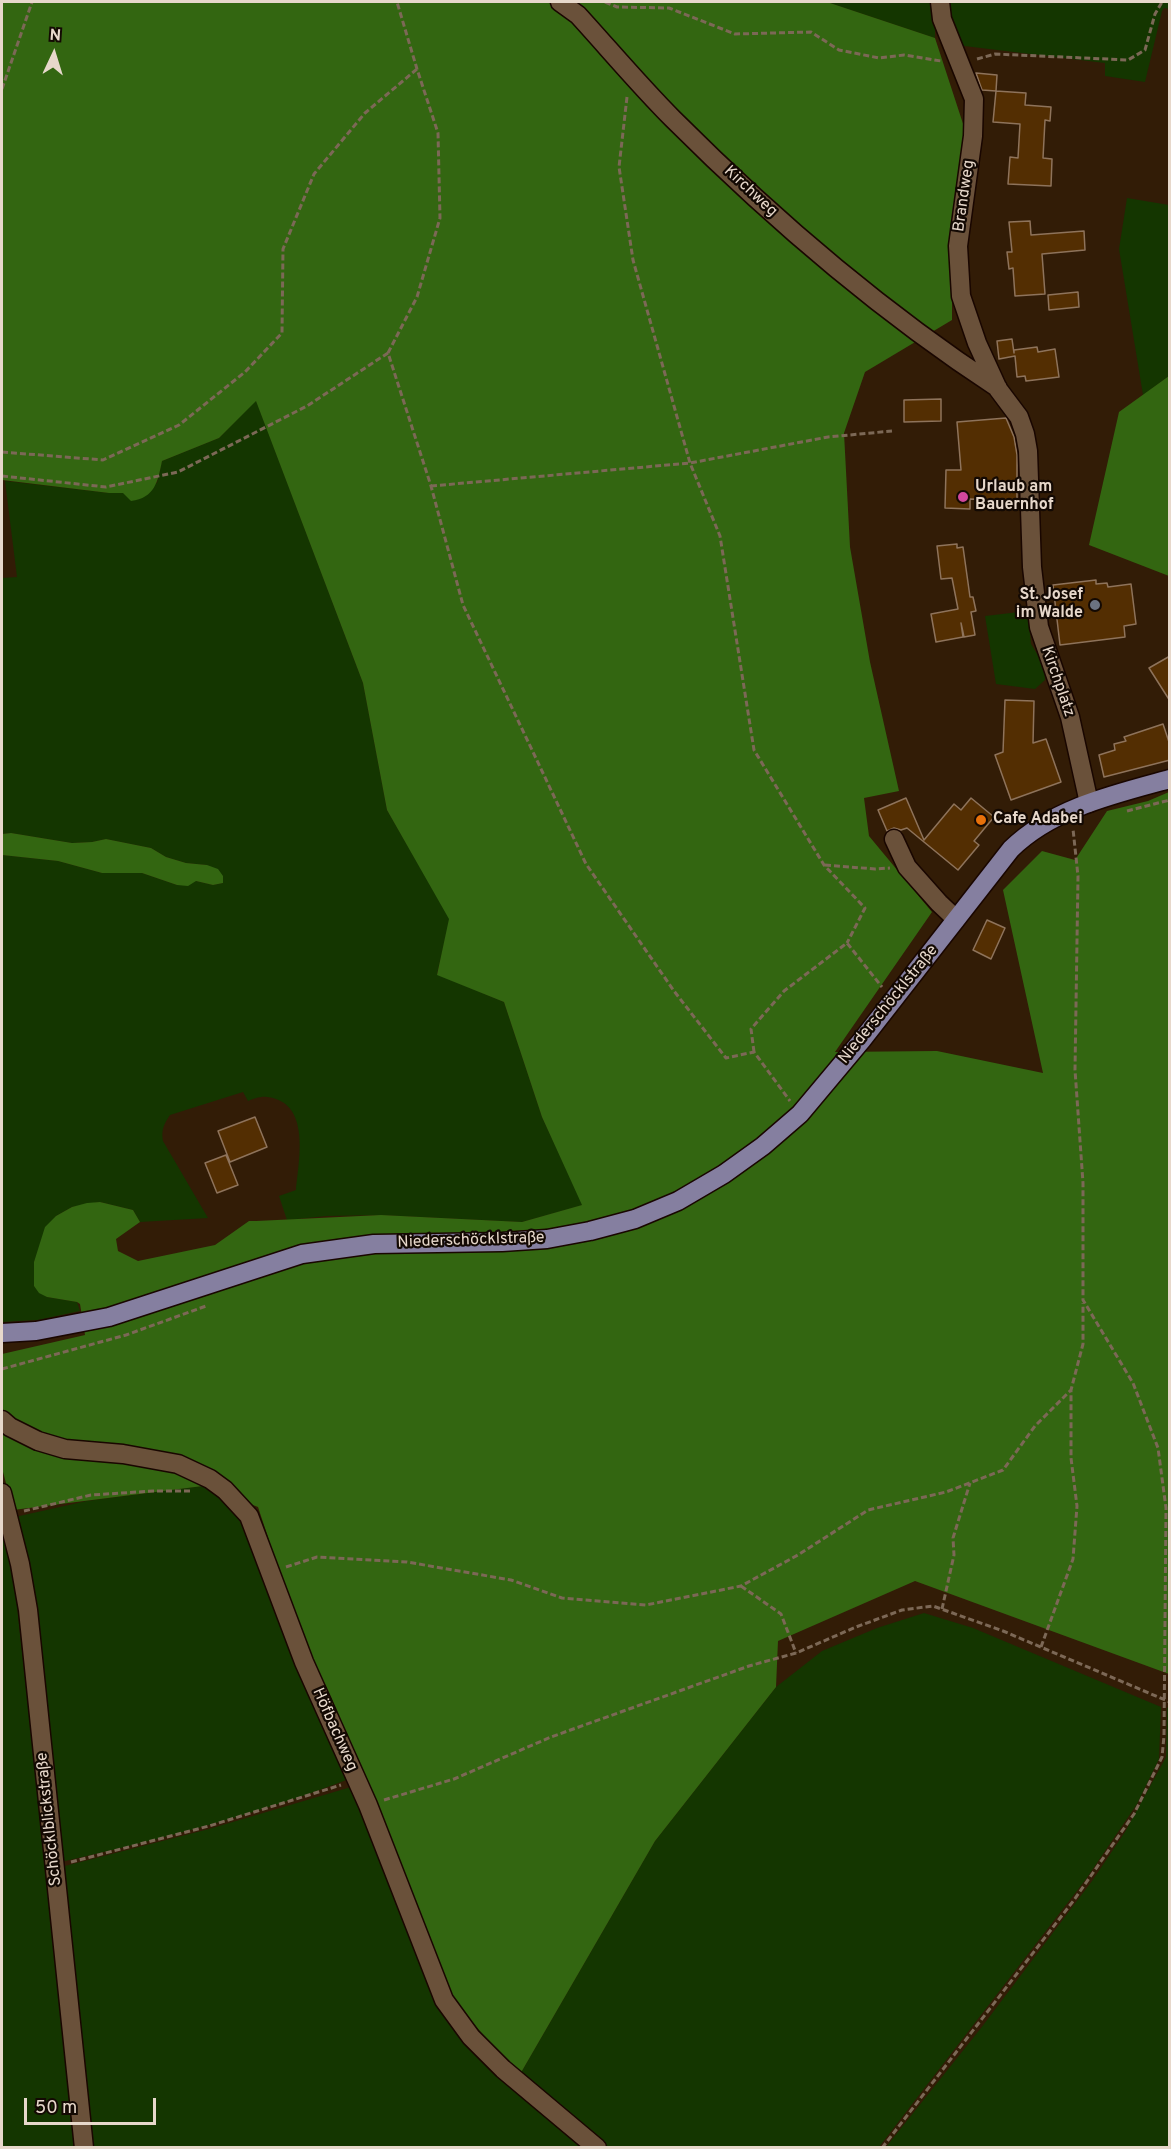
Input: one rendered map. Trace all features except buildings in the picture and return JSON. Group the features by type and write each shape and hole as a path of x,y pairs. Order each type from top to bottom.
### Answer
{"main road":[{"name":"Niederschöcklstraße","path":"2,1333 36,1331 109,1317 302,1254 374,1244 547,1239 635,1219 678,1201 724,1174 763,1146 800,1114 893,1001 1011,849 1027,834 1056,817 1089,803 1170,779"}],"street":[{"name":"Kirchweg","path":"560,2 578,15 672,118 796,235 909,327 998,388"},
{"name":"Brandweg","path":"940,2 942,19 974,99 973,136 958,246 961,296 977,343 998,388"},
{"path":"958,362 970,356 977,343"},
{"name":"Kirchplatz","path":"998,388 1019,417 1025,434 1028,451 1032,567 1039,627 1070,717 1089,803"},
{"path":"894,839 907,867 939,903 957,919"},
{"name":"Höfbachweg","path":"2,1420 10,1427 38,1441 65,1449 123,1454 178,1464 210,1479 225,1490 249,1516 304,1662 368,1805 444,2000 471,2037 503,2069 597,2148"},
{"name":"Schöcklblickstraße","path":"2,1493 20,1564 28,1610 84,2148"}],"path":[{"path":"2,89 32,2"},
{"path":"2,476 106,488 178,472 307,406 388,353 417,297 440,218 438,133 397,2"},
{"path":"605,2 617,6 669,8 735,34 811,32 839,50 879,58 904,56 960,64 995,54 1128,60 1145,50 1155,14 1162,2"},
{"path":"2,452 103,460 179,425 245,372 282,333 283,249 314,174 365,113 417,69"},
{"path":"630,72 619,167 633,260 690,463 720,536 754,750 824,865 865,908 847,943 783,991 751,1029 754,1052 800,1114"},
{"path":"388,353 431,486 464,604 586,864 674,991 726,1058 754,1052"},
{"path":"431,486 553,477 690,463 828,437 892,431"},
{"path":"1041,1647 1073,1559 1077,1506 1071,1458 1071,1390 1083,1344 1083,1183 1075,1070 1078,876 1072,824"},
{"path":"824,865 875,869 907,867"},
{"path":"847,943 893,1001"},
{"path":"882,2148 1074,1900 1134,1814 1162,1757 1168,1506 1158,1448 1133,1383 1083,1300"},
{"path":"2,1370 126,1335 216,1302"},
{"path":"272,1574 317,1557 406,1562 511,1580 562,1598 646,1605 741,1586 798,1555 868,1510 946,1492 1003,1470 1035,1426 1071,1390"},
{"path":"942,1610 954,1555 953,1538 970,1483"},
{"path":"7,1515 91,1495 225,1490"},
{"path":"741,1586 781,1614 795,1653"},
{"path":"368,1805 454,1779 551,1737 749,1666 795,1653 856,1627 902,1611 933,1606 1041,1647 1170,1702"},
{"path":"54,1866 210,1826 356,1780"}],"green space":[{"path":"2,2 827,2 935,38 968,139 952,246 952,320 865,372 844,433 850,547 870,662 899,791 864,798 869,836 932,912 835,1052 937,1051 1043,1073 1003,890 1042,851 1075,860 1107,811 1148,801 1169,792 1169,1674 915,1581 778,1641 776,1687 655,1841 519,2076 451,1998 289,1601 258,1507 203,1486 13,1510 2,1468 2,1354 85,1335 80,1304 47,1297 39,1293 34,1286 34,1262 45,1227 56,1216 72,1207 100,1202 133,1210 140,1222 116,1239 118,1251 138,1261 215,1245 249,1221 381,1215 522,1222 582,1205 542,1117 504,1002 437,975 449,919 387,810 363,683 256,401 219,438 162,461 154,487 139,499 131,501 123,493 2,480"},
{"path":"827,2 935,2 935,38"},
{"path":"947,2 1169,2 1170,9 1164,8 1162,11 1145,82 1105,76 1105,63 956,45"},
{"path":"1127,198 1169,205 1169,376 1143,395 1119,249"},
{"path":"1169,376 1169,576 1089,545 1119,412"},
{"path":"256,400 363,683 387,810 450,919 437,974 504,1002 542,1117 583,1205 522,1222 381,1215 326,1216 287,1220 279,1196 296,1190 300,1148 296,1120 291,1109 281,1101 265,1097 248,1101 243,1092 170,1115 163,1127 163,1141 208,1218 140,1222 133,1210 100,1202 72,1207 56,1216 34,1262 34,1286 47,1297 77,1302 80,1311 38,1320 2,1322 2,855 58,861 102,873 142,873 177,885 196,881 213,885 223,883 207,865 186,863 166,857 151,848 106,839 72,843 11,833 2,834 2,578 17,577 5,481 109,493 123,493 157,483 162,461 219,438"},
{"path":"1028,611 1031,644 1044,665 1045,680 1035,689 996,684 985,616"},
{"path":"11,833 72,843 106,839 151,848 166,857 218,869 223,876 223,883 213,885 196,881 188,886 177,885 142,873 102,873 58,861 2,855 2,834"},
{"path":"203,1486 228,1496 243,1515 349,1779 206,1826 61,1862 15,1517 87,1501"},
{"path":"2,1535 12,1561 77,2147 2,2147"},
{"path":"924,1613 973,1628 1161,1707 1159,1759 1137,1804 1086,1879 879,2147 607,2147 519,2076 655,1841 776,1687 822,1651 877,1628"},
{"path":"1169,1707 1169,2147 886,2147 981,2028 1092,1881 1125,1832 1166,1757 1167,1708"},
{"path":"351,1787 440,2009 588,2147 93,2147 61,1867 209,1829"}],"place":[{"name":"Urlaub am Bauernhof","path":"963,497"},
{"name":"St. Josef im Walde","path":"1095,605"},
{"name":"Cafe Adabei","path":"981,820"}]}
